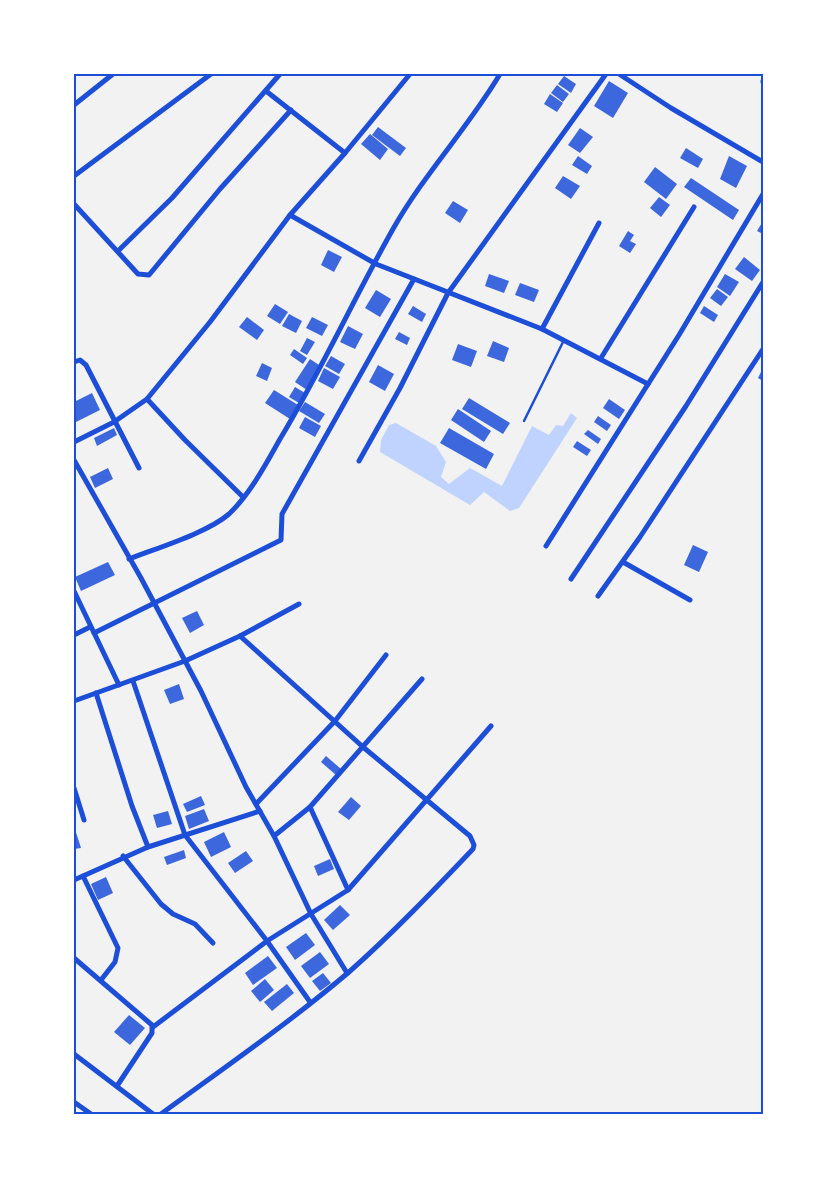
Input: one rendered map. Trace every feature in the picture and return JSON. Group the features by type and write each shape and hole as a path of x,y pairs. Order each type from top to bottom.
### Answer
{"street":[{"path":"74,105 113,74"},
{"path":"74,176 212,74"},
{"path":"118,251 172,198 280,74"},
{"path":"74,442 114,422 147,399 210,322 290,214 410,74"},
{"path":"129,559 216,522 228,515 243,497 311,388 400,218 500,74"},
{"path":"359,461 400,388 448,293 606,74"},
{"path":"618,74 671,108 763,162"},
{"path":"266,90 345,152"},
{"path":"74,204 138,274 149,274 220,189 291,110"},
{"path":"546,546 648,384 763,194"},
{"path":"601,358 694,207"},
{"path":"290,214 376,264 542,328 648,384"},
{"path":"542,328 599,224"},
{"path":"94,633 281,540 282,514 414,279"},
{"path":"572,579 686,406 763,282"},
{"path":"598,596 623,562 763,349"},
{"path":"74,362 80,360 86,365 139,468"},
{"path":"147,399 185,440 243,497"},
{"path":"74,460 155,603 274,836 311,914 347,973"},
{"path":"623,562 690,600"},
{"path":"74,591 118,685"},
{"path":"74,701 185,661 240,636 299,604"},
{"path":"74,635 90,626"},
{"path":"161,1114 347,973 391,934 473,849 474,840 470,836 364,747 240,636"},
{"path":"256,804 335,720 386,655"},
{"path":"274,836 310,807 422,680"},
{"path":"133,681 185,835 267,942 310,1002"},
{"path":"96,693 132,806 148,847"},
{"path":"152,1027 267,942 348,890 491,726"},
{"path":"74,788 84,820"},
{"path":"310,807 348,890"},
{"path":"74,880 123,856 260,811"},
{"path":"123,856 161,904 172,914 195,924 213,944"},
{"path":"83,876 118,948 115,962 101,980"},
{"path":"74,958 152,1027 152,1033 117,1086"},
{"path":"74,1054 153,1114"},
{"path":"74,1102 91,1114"}],"lane":[{"path":"524,421 564,339"}],"water":[{"path":"571,413 577,418 519,508 510,511 484,492 470,505 380,452 381,440 389,425 396,423 436,446 446,462 441,477 449,484 470,468 502,486 532,426 549,435 556,425 563,426"}],"building":[{"path":"564,76 576,84 571,93 558,84"},
{"path":"609,81 628,93 613,118 594,106"},
{"path":"557,85 569,94 563,102 551,93"},
{"path":"550,94 563,103 557,112 544,104"},
{"path":"378,127 406,148 400,156 372,135"},
{"path":"580,128 593,137 580,153 568,145"},
{"path":"370,134 388,149 380,160 361,144"},
{"path":"686,148 703,159 698,168 680,158"},
{"path":"578,156 592,166 587,174 572,165"},
{"path":"729,156 747,166 736,188 720,179"},
{"path":"655,167 677,184 666,199 644,182"},
{"path":"563,176 580,186 571,199 555,188"},
{"path":"691,178 739,210 733,220 684,187"},
{"path":"659,197 670,205 661,217 650,208"},
{"path":"453,201 468,210 460,223 445,213"},
{"path":"763,221 763,234 757,231"},
{"path":"628,231 634,235 630,241 636,244 630,253 619,246"},
{"path":"328,250 342,257 334,272 321,265"},
{"path":"744,257 760,270 752,281 735,269"},
{"path":"489,274 509,281 504,293 485,286"},
{"path":"725,274 739,282 730,296 717,287"},
{"path":"520,283 539,290 534,302 515,295"},
{"path":"717,289 728,297 721,306 710,298"},
{"path":"376,290 391,299 380,317 365,308"},
{"path":"275,304 288,312 280,324 267,316"},
{"path":"413,306 426,314 422,322 408,314"},
{"path":"704,306 718,315 714,322 700,313"},
{"path":"289,314 302,321 296,333 282,326"},
{"path":"247,317 264,330 257,340 239,327"},
{"path":"312,317 328,325 322,336 306,328"},
{"path":"348,326 363,334 355,349 340,342"},
{"path":"399,332 410,338 407,345 395,339"},
{"path":"307,338 315,342 307,355 300,351"},
{"path":"493,341 509,348 504,362 487,356"},
{"path":"458,344 477,351 471,367 452,360"},
{"path":"294,349 307,358 303,364 290,355"},
{"path":"331,356 345,364 339,374 325,366"},
{"path":"310,359 322,367 307,390 295,382"},
{"path":"262,363 272,368 267,381 256,376"},
{"path":"378,365 394,374 385,391 369,382"},
{"path":"324,368 340,377 333,389 318,381"},
{"path":"763,368 763,381 758,378"},
{"path":"295,387 305,393 299,403 289,397"},
{"path":"274,390 298,405 290,419 265,403"},
{"path":"92,393 100,410 74,423 74,402"},
{"path":"469,398 510,423 503,434 462,409"},
{"path":"609,399 625,410 619,419 603,408"},
{"path":"305,402 325,414 319,423 299,411"},
{"path":"458,409 491,431 484,442 451,420"},
{"path":"598,416 611,425 607,431 594,422"},
{"path":"305,417 321,426 315,437 299,428"},
{"path":"114,428 117,435 97,446 94,438"},
{"path":"449,428 494,454 486,469 440,443"},
{"path":"588,430 601,439 598,444 584,434"},
{"path":"577,441 591,450 587,456 573,447"},
{"path":"108,468 113,479 95,488 90,477"},
{"path":"693,545 708,552 699,572 684,565"},
{"path":"108,562 115,575 81,591 75,577"},
{"path":"197,611 204,625 190,633 182,618"},
{"path":"179,684 184,699 170,704 164,690"},
{"path":"326,756 341,769 336,775 321,762"},
{"path":"201,796 205,805 187,812 183,804"},
{"path":"351,797 361,806 349,820 338,812"},
{"path":"204,809 209,821 189,829 185,816"},
{"path":"168,811 172,824 157,828 153,815"},
{"path":"75,829 81,848 74,849"},
{"path":"224,832 231,847 211,857 204,842"},
{"path":"184,850 186,858 167,865 164,857"},
{"path":"246,851 253,861 235,873 228,863"},
{"path":"330,859 334,869 318,876 314,866"},
{"path":"106,877 113,893 98,900 91,884"},
{"path":"340,905 350,915 333,930 324,920"},
{"path":"306,933 315,945 295,960 286,947"},
{"path":"320,952 329,964 310,978 301,966"},
{"path":"268,956 277,968 253,985 245,973"},
{"path":"323,973 331,983 320,991 312,981"},
{"path":"265,979 274,990 260,1002 251,991"},
{"path":"287,984 294,993 272,1011 264,1002"},
{"path":"129,1015 145,1028 130,1045 114,1032"}]}
